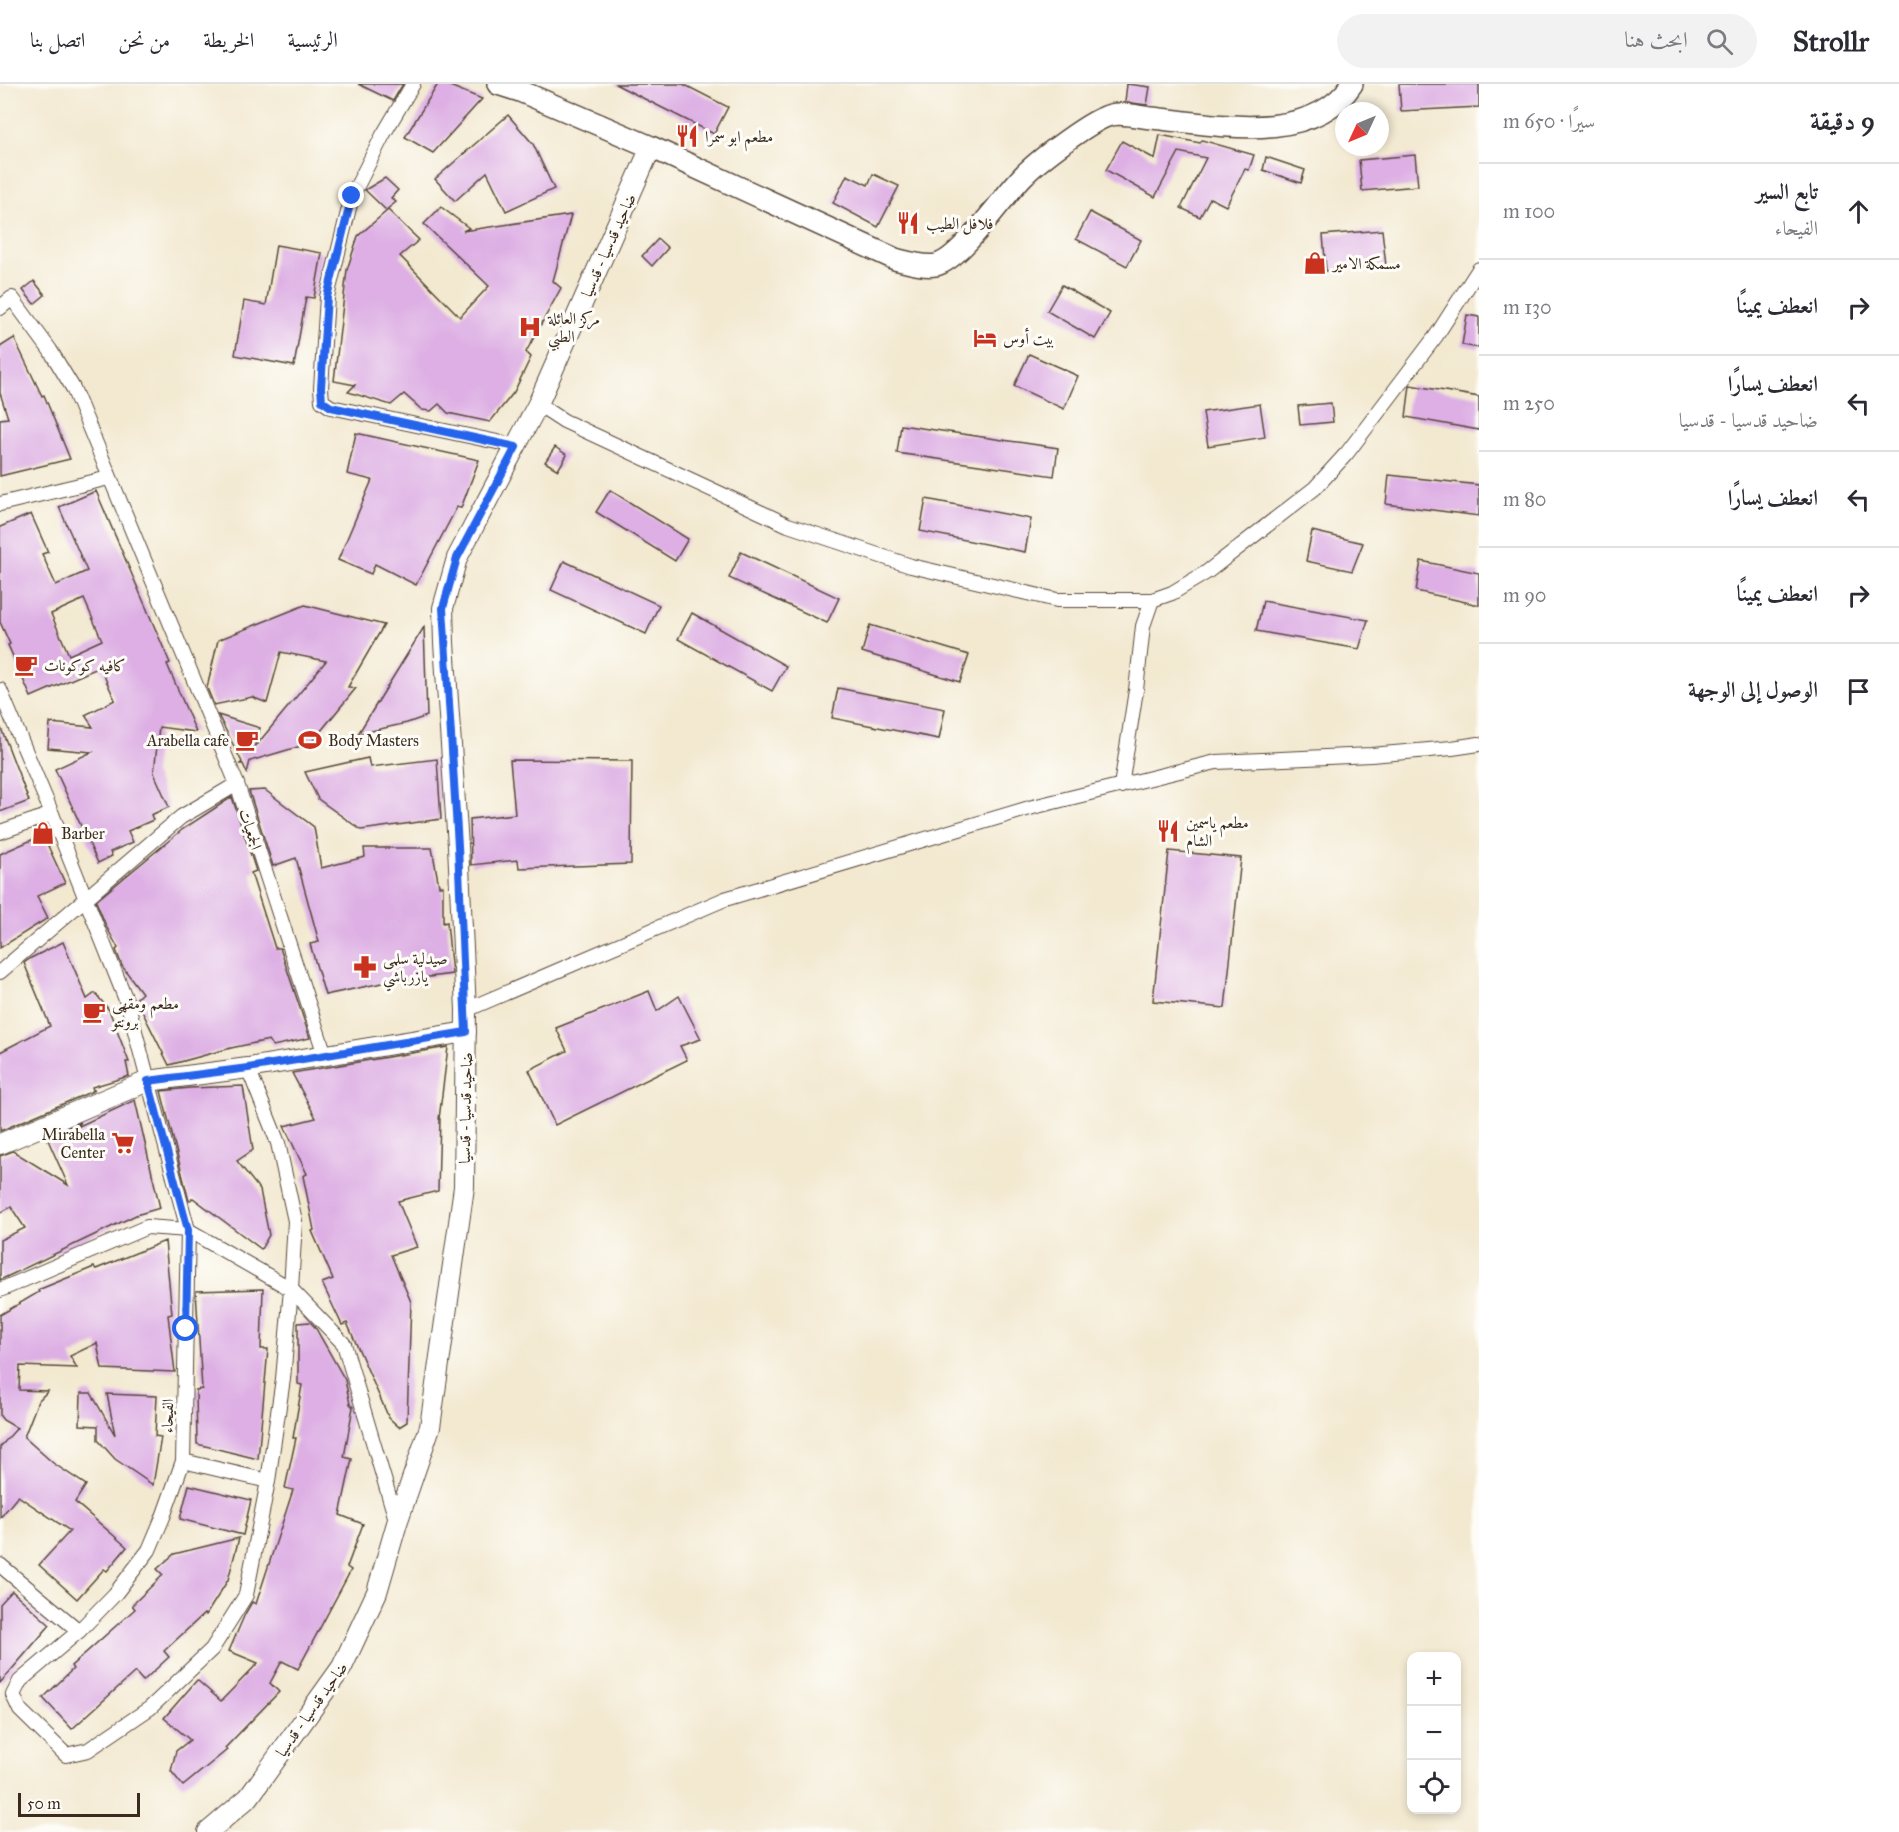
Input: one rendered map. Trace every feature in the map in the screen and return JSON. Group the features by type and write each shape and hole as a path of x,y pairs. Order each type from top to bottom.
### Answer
{"main road":[{"path":"498,84 651,147 896,259 936,265 959,251 1025,174 1089,125 1112,114 1244,129 1298,122 1324,110 1347,92 1352,84"},
{"name":"ضاحيد قدسيا - قدسيا","path":"208,1832 249,1797 342,1667 377,1592 397,1523 430,1427 464,1187 466,1010 443,608 457,558 538,404 651,147"},
{"path":"0,1144 148,1081 248,1068 466,1032"}],"street":[{"path":"413,84 383,135 352,196 327,297 322,401 331,407 516,447"},
{"path":"538,404 564,421 788,525 911,566 1057,600 1152,600 1172,593 1207,572 1315,488 1347,453 1423,354 1479,269"},
{"path":"0,308 12,298 50,350 73,388 237,784"},
{"path":"0,504 109,478"},
{"path":"1121,786 1143,626 1152,600"},
{"path":"0,690 128,1005 148,1081"},
{"path":"466,1010 724,899 1022,811 1215,762 1371,755 1479,744"},
{"name":"الجمعيات","path":"0,972 181,817 237,784 325,1055"},
{"path":"0,832 52,814"},
{"path":"183,1461 268,1481 283,1379 295,1221 278,1143 248,1068"},
{"name":"الفيحاء","path":"148,1081 188,1230 183,1461 149,1550 115,1594 79,1631 20,1682 13,1695 20,1710 66,1755 88,1750 150,1708 212,1649 246,1595 268,1481"},
{"path":"0,1290 147,1227 188,1230 291,1289 344,1344 397,1523"},
{"path":"0,1565 79,1631"}],"building":[{"path":"358,84 403,84 393,101"},
{"path":"438,84 445,84 482,99 433,153 405,137"},
{"path":"615,84 683,84 728,107 714,134"},
{"path":"1127,84 1150,87 1147,105 1125,102"},
{"path":"1399,84 1479,84 1479,107 1401,111"},
{"path":"508,115 533,144 554,189 506,211 487,172 455,201 435,179"},
{"path":"1160,135 1200,143 1202,140 1254,155 1249,170 1245,169 1226,206 1210,198 1200,217 1181,208 1206,158 1179,152 1155,197 1106,170 1122,141 1155,159"},
{"path":"1415,155 1418,186 1362,191 1359,160"},
{"path":"1266,157 1305,170 1301,183 1263,170"},
{"path":"873,174 899,186 878,227 833,203 847,175 868,185"},
{"path":"385,178 398,190 391,198 396,202 386,210 365,190"},
{"path":"441,207 469,228 463,231 571,215 553,281 561,288 526,352 531,357 514,392 490,422 448,413 439,404 431,411 422,410 404,394 391,405 348,392 355,385 334,381 347,270 358,236 388,210 419,240 400,256 460,317 489,286 424,224"},
{"path":"1090,212 1141,240 1127,266 1076,239"},
{"path":"1382,230 1386,266 1326,271 1323,235"},
{"path":"658,239 668,248 652,266 642,256"},
{"path":"276,245 322,253 314,298 306,297 294,366 235,355 244,301 266,305"},
{"path":"34,281 45,295 34,304 23,290"},
{"path":"1062,285 1110,313 1095,339 1047,311"},
{"path":"1467,315 1479,317 1479,348 1462,345"},
{"path":"14,338 42,396 44,395 70,459 0,476 0,419 8,418 0,393 0,347"},
{"path":"1029,354 1078,376 1064,409 1014,386"},
{"path":"1410,385 1479,397 1479,430 1406,417"},
{"path":"1331,403 1333,422 1300,425 1298,406"},
{"path":"1260,404 1265,437 1208,446 1203,412"},
{"path":"901,425 1058,448 1054,476 897,453"},
{"path":"356,433 479,460 461,508 457,507 416,585 375,564 371,574 338,560 372,480 347,474"},
{"path":"555,447 567,455 558,470 545,462"},
{"path":"1389,475 1479,485 1479,516 1386,504"},
{"path":"610,490 688,539 675,561 596,512"},
{"path":"96,491 170,663 167,664 196,732 159,727 154,773 169,807 151,815 153,820 128,831 133,842 110,852 112,856 98,863 55,769 92,752 48,748 50,723 93,727 85,715 115,700 100,667 31,697 0,622 0,527 31,514 48,552 42,554 56,585 87,571 59,507","holes":["84,599 102,640 69,655 51,614"]},
{"path":"926,499 1031,519 1025,552 920,531"},
{"path":"1312,531 1363,543 1352,571 1306,561"},
{"path":"741,552 839,598 827,623 729,578"},
{"path":"564,561 659,605 646,634 551,590"},
{"path":"1421,561 1479,573 1479,605 1416,591"},
{"path":"1263,601 1368,620 1359,649 1256,631"},
{"path":"305,605 384,625 348,687 356,688 311,743 250,761 247,773 243,764 240,764 242,762 218,715 260,728 254,748 326,661 281,652 267,703 252,697 214,705 207,688 218,640"},
{"path":"692,613 786,666 772,691 678,639"},
{"path":"870,625 969,655 960,682 862,652"},
{"path":"424,627 427,716 358,734"},
{"path":"838,688 945,709 939,739 832,718"},
{"path":"0,729 29,801 0,812"},
{"path":"368,758 370,767 437,759 441,819 361,830 318,799 305,772"},
{"path":"510,760 632,761 631,864 519,868 518,860 471,865 470,819 515,814"},
{"path":"265,790 314,827 321,868 365,857 364,848 432,848 439,886 443,886 443,923 447,922 452,974 382,983 325,995 310,944 319,942 296,858 273,866 249,791"},
{"path":"232,797 256,871 251,873 275,948 280,948 310,1038 273,1046 269,1040 169,1065 136,999 142,993 122,966 116,950 118,948 96,901 183,829"},
{"path":"43,835 65,883 37,896 48,918 0,948 0,854"},
{"path":"1169,851 1241,858 1225,1008 1153,1001"},
{"path":"63,942 87,999 95,993 109,1010 129,1062 126,1062 129,1076 92,1087 95,1090 0,1131 0,1052 50,1026 24,963"},
{"path":"649,991 657,1011 679,996 701,1039 680,1046 687,1060 555,1125 529,1070 567,1051 556,1028"},
{"path":"448,1047 439,1119 438,1191 398,1201 417,1247 391,1255 411,1302 407,1422 399,1427 389,1418 347,1323 342,1325 322,1283 333,1279 312,1231 314,1230 303,1176 307,1174 284,1126 316,1118 292,1073"},
{"path":"243,1086 253,1150 237,1161 260,1190 269,1235 261,1249 193,1198 189,1201 161,1091"},
{"path":"135,1100 160,1208 136,1215 0,1280 0,1240 25,1228 11,1207 0,1213 0,1156 13,1151 68,1185 48,1140 53,1138 51,1135 81,1122 77,1127"},
{"path":"165,1241 172,1314 168,1315 175,1372 102,1369 97,1343 70,1356 77,1368 20,1366 19,1390 48,1391 38,1401 24,1437 53,1463 86,1485 75,1502 127,1547 107,1571 104,1569 77,1599 39,1565 70,1531 18,1496 0,1518 0,1447 17,1428 0,1416 0,1315 39,1292 38,1290"},
{"path":"263,1289 261,1349 268,1349 258,1459 197,1444 196,1390 202,1389 196,1291"},
{"path":"310,1322 345,1380 350,1404 353,1407 344,1457 352,1459 340,1515 363,1524 347,1567 351,1570 298,1669 282,1661 270,1683 279,1692 225,1748 227,1750 183,1786 171,1771 176,1751 190,1740 164,1718 197,1680 221,1701 258,1663 229,1651 245,1614 252,1602 256,1604 293,1490 285,1488 296,1438 293,1438 302,1385 298,1384 298,1323"},
{"path":"81,1393 91,1393 115,1435 107,1394 157,1396 155,1436 161,1437 153,1485 115,1459 98,1440 98,1426 80,1425"},
{"path":"189,1485 251,1500 243,1535 180,1519"},
{"path":"239,1538 228,1580 206,1615 204,1614 164,1651 169,1657 143,1681 135,1672 72,1729 43,1698 73,1669 71,1666 135,1609 132,1605 163,1575 157,1569 174,1554"},
{"path":"12,1591 50,1625 0,1683 0,1604"}],"place":[{"name":"مطعم ابو سمرا","path":"687,136"},
{"name":"فلافل الطيب","path":"908,223"},
{"name":"مسمكة الامير","path":"1315,263"},
{"name":"مركز العائلة الطبي","path":"530,327"},
{"name":"بيت أوس","path":"985,338"},
{"name":"كافيه كوكونات","path":"26,665"},
{"name":"Arabella cafe","path":"247,740"},
{"name":"Body Masters","path":"310,740"},
{"name":"مطعم ياسمين الشام","path":"1168,831"},
{"name":"Barber","path":"43,833"},
{"name":"صيدلية سلمى يازرباشي","path":"365,967"},
{"name":"مطعم ومقهى برونتو","path":"94,1012"},
{"name":"Mirabella Center","path":"123,1143"}],"route":[{"path":"186,1329 188,1230 148,1081 248,1068 466,1032 458,846 443,608 457,558 516,447 331,407 322,401 327,297 352,196"}]}
